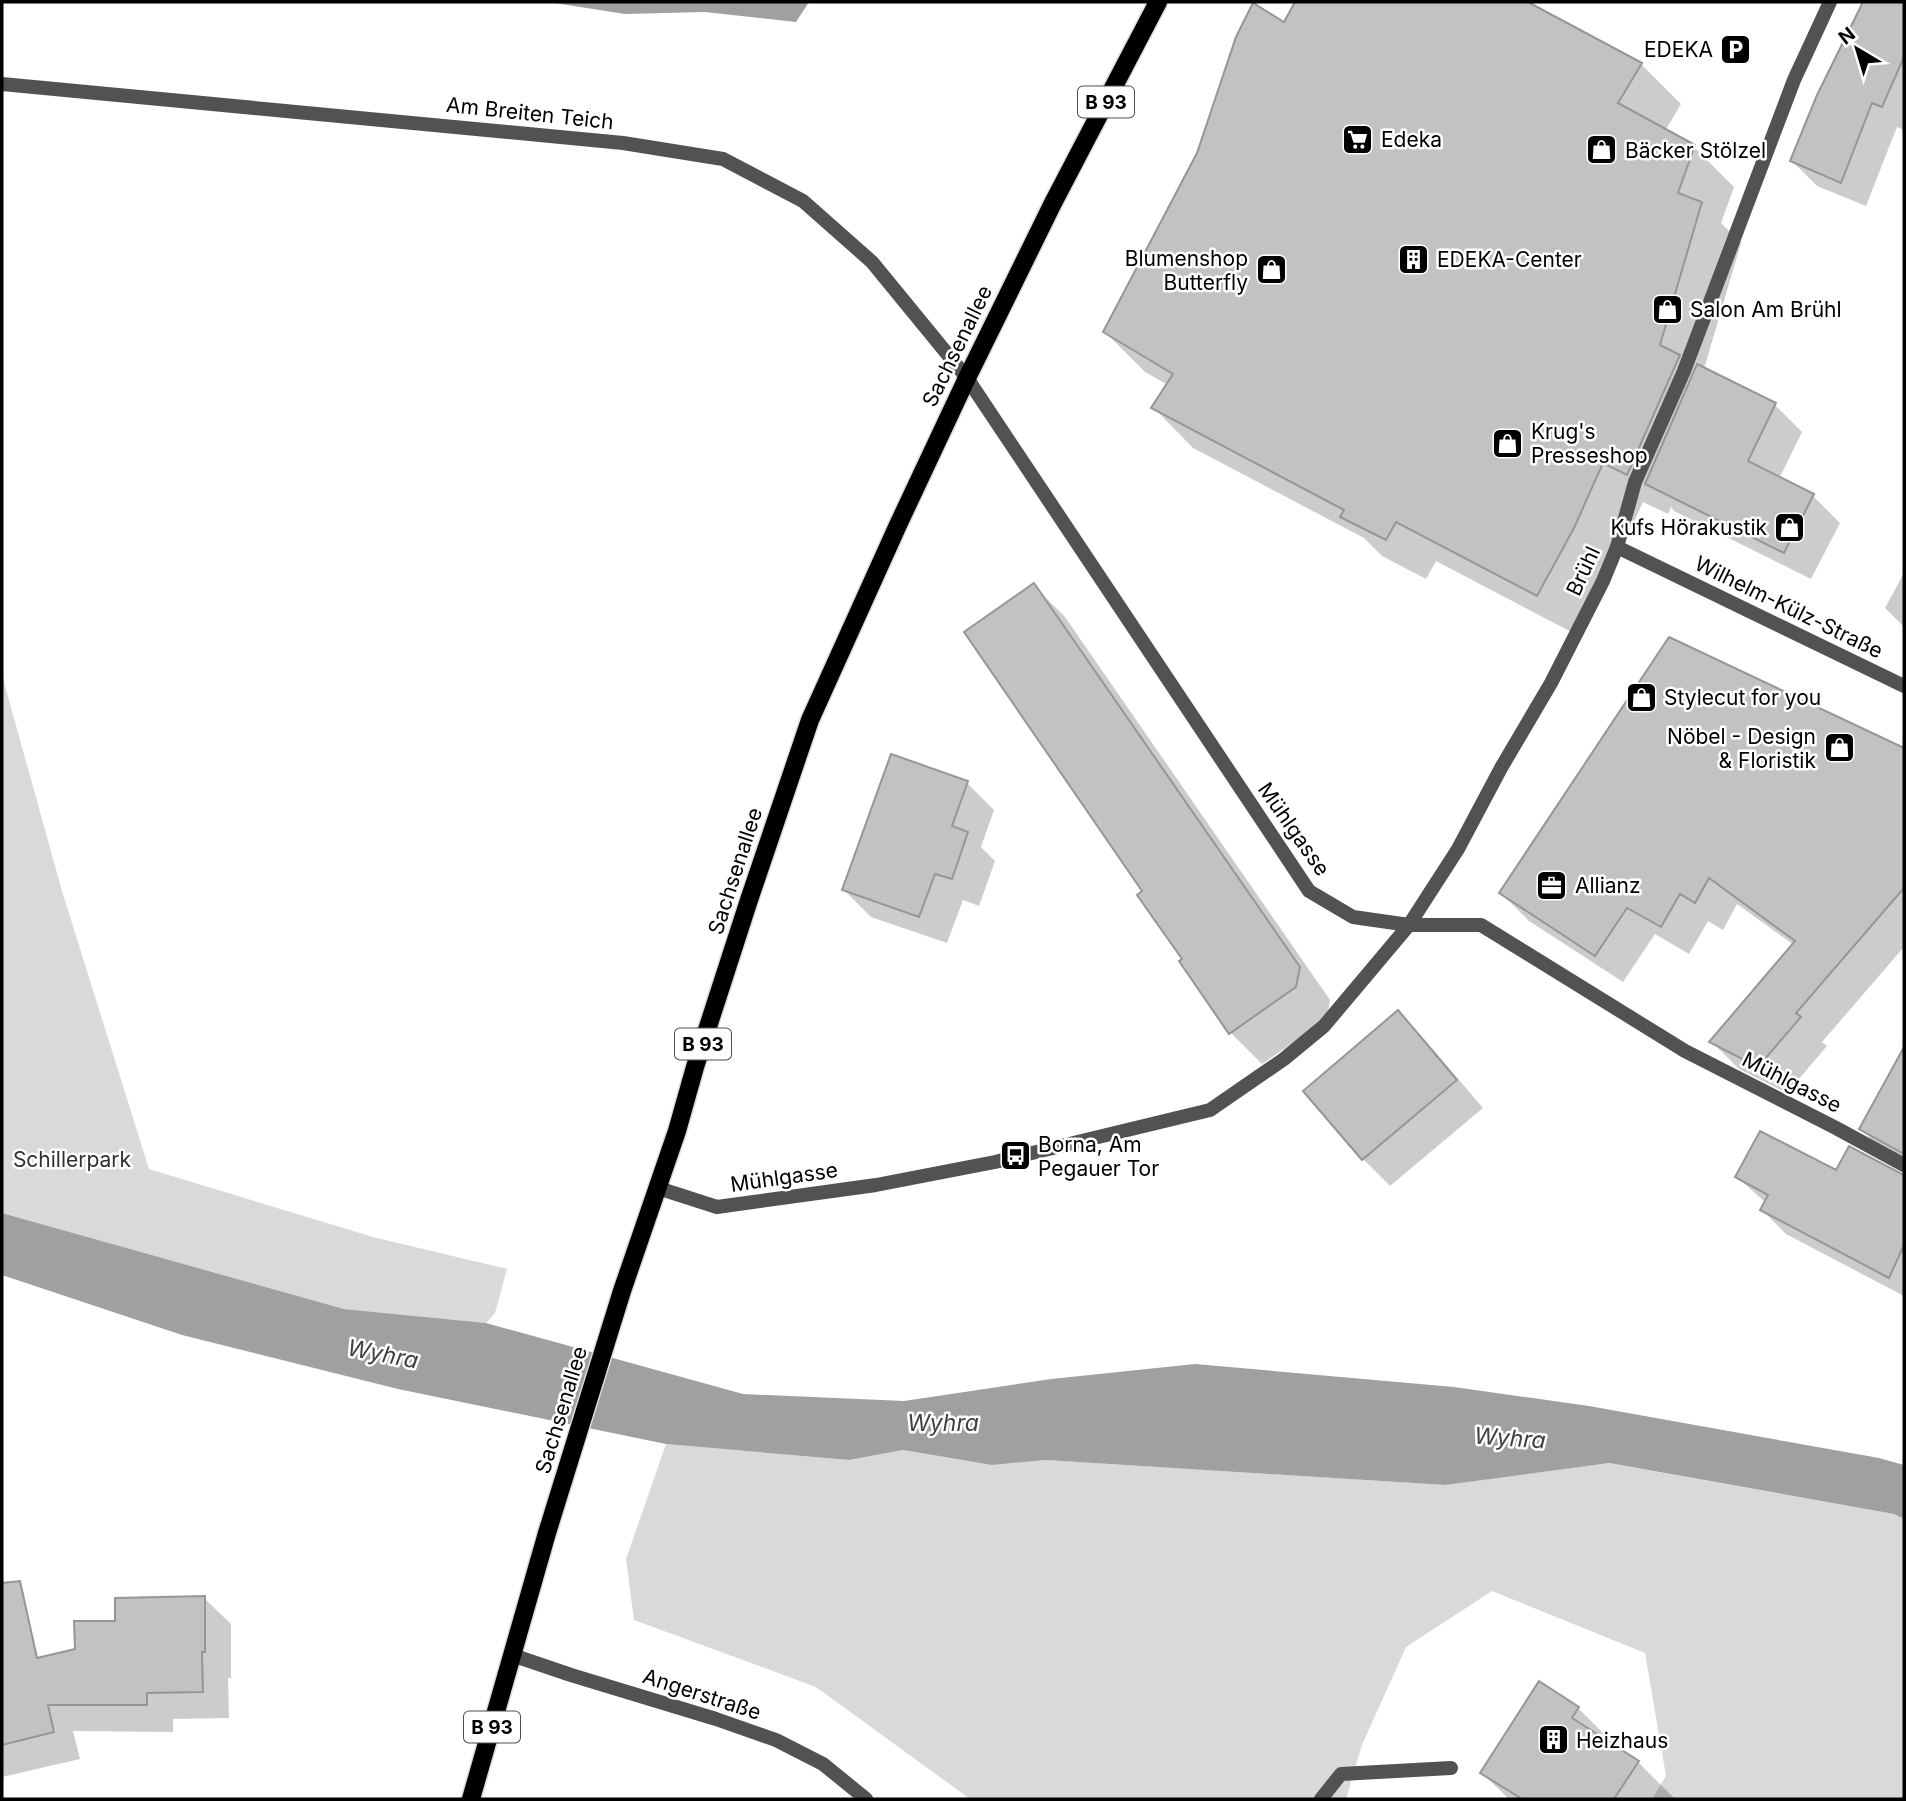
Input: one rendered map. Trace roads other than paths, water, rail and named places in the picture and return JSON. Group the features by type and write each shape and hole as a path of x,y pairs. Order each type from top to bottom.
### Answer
{"main road":[{"name":"Sachsenallee","path":"471,1799 547,1533 622,1291 810,720 967,378 1058,193 1158,2"}],"street":[{"name":"Brühl","path":"1284,1059 1324,1026 1409,925 1458,849 1551,683 1603,581 1617,547 1635,482 1684,371 1794,80 1830,2"},
{"name":"Am Breiten Teich","path":"2,84 623,143 723,159 803,201 872,262 967,378"},
{"name":"Mühlgasse","path":"967,378 1309,891 1353,917 1409,925 1480,925 1685,1051 1904,1165"},
{"name":"Wilhelm-Külz-Straße","path":"1617,547 1904,686"},
{"name":"Mühlgasse","path":"658,1188 717,1207 876,1185 995,1161 1210,1110 1284,1059"},
{"name":"Angerstraße","path":"512,1655 776,1740 823,1764 866,1799"},
{"path":"1321,1799 1341,1774 1451,1768"}],"water":[{"path":"548,2 809,2 796,22 705,12 625,14"},
{"name":"Wyhra","path":"2,1213 344,1309 486,1323 743,1394 904,1401 1051,1379 1195,1364 1454,1387 1589,1406 1879,1458 1904,1465 1904,1519 1894,1514 1609,1463 1445,1485 1046,1460 992,1465 903,1450 849,1460 666,1444 398,1389 182,1335 2,1275"}],"place":[{"name":"EDEKA","path":"1736,49"},
{"name":"Edeka","path":"1358,139"},
{"name":"Bäcker Stölzel","path":"1602,150"},
{"name":"EDEKA-Center","path":"1414,259"},
{"name":"Blumenshop Butterfly","path":"1271,270"},
{"name":"Salon Am Brühl","path":"1667,309"},
{"name":"Krug's Presseshop","path":"1508,443"},
{"name":"Kufs Hörakustik","path":"1790,527"},
{"name":"Stylecut for you","path":"1641,697"},
{"name":"Nöbel - Design & Floristik","path":"1839,748"},
{"name":"Allianz","path":"1552,885"},
{"name":"Borna, Am Pegauer Tor","path":"1015,1156"},
{"name":"Heizhaus","path":"1553,1740"}],"park label":[{"name":"Schillerpark","path":"72,1159"}]}
